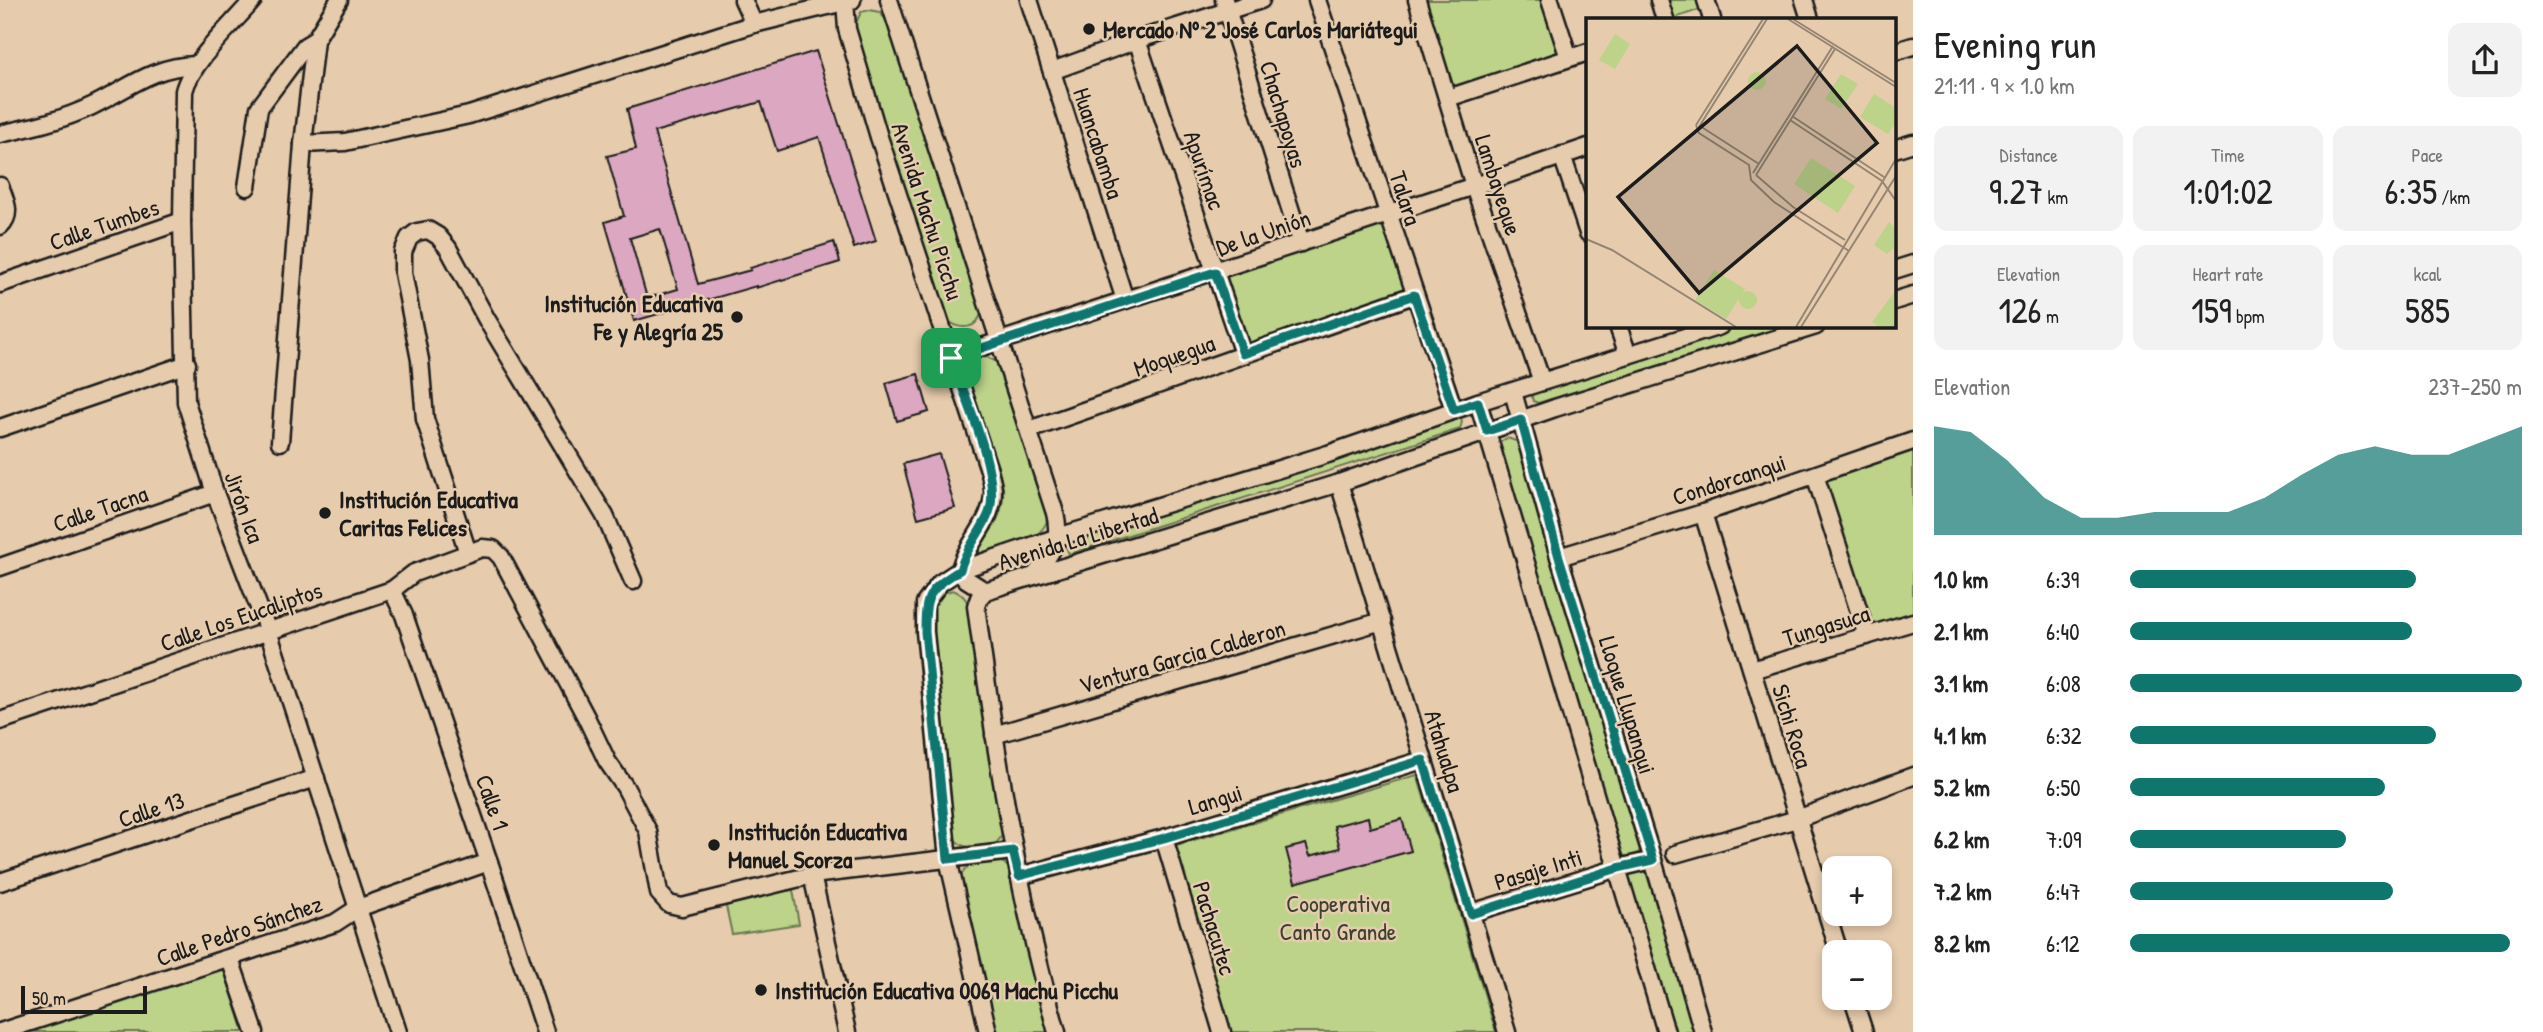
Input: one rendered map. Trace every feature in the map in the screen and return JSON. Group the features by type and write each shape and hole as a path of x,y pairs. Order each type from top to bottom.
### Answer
{"street":[{"name":"Jirón Ica","path":"253,0 196,65 187,77 184,91 182,221 186,402 215,493 268,631 398,1032"},
{"path":"280,442 303,144 315,40 339,0"},
{"path":"743,0 754,24"},
{"name":"Avenida Machu Picchu","path":"888,0 1029,430 1055,513 1058,537"},
{"name":"Huancabamba","path":"1029,0 1125,300"},
{"path":"1052,71 1226,5 1261,0"},
{"name":"Talara","path":"1317,0 1454,410"},
{"name":"Lambayeque","path":"1417,0 1474,186 1542,382"},
{"path":"1550,0 1569,58"},
{"path":"1659,0 1665,18"},
{"path":"1804,0 1810,18"},
{"path":"303,144 345,142 469,115 754,24 848,1"},
{"name":"Avenida Machu Picchu","path":"848,1 847,29 879,137 989,470 993,494 989,512 962,560 960,570 940,583 925,603 925,632 948,859 988,1032"},
{"name":"Chachapoyas","path":"1226,5 1301,243"},
{"path":"247,187 259,108 305,46 315,40"},
{"name":"Apurímac","path":"1137,40 1243,354"},
{"path":"1896,51 1913,46"},
{"path":"1448,98 1586,52"},
{"path":"0,134 54,122 94,105 129,84 158,71 178,65 196,65"},
{"path":"1896,148 1913,143"},
{"name":"De la Unión","path":"951,358 1586,147"},
{"path":"1562,155 1586,230"},
{"path":"0,186 9,212 0,226"},
{"name":"Calle Tumbes","path":"0,284 182,221"},
{"path":"468,553 425,419 420,360 403,273 403,252 409,238 417,232 428,230 438,236 448,248 487,320 606,516 633,581"},
{"path":"1896,269 1913,264"},
{"name":"Moquegua","path":"1029,430 1414,295"},
{"path":"1896,300 1913,295"},
{"path":"1618,327 1628,355"},
{"name":"Avenida La Libertad","path":"1713,327 1478,402 1328,454 960,570 966,579 985,591 1339,483 1487,431 1812,327"},
{"path":"0,429 187,364"},
{"name":"Lloque Llupanqui","path":"1513,392 1559,557 1703,1032"},
{"path":"1478,402 1666,1032"},
{"name":"Condorcanqui","path":"1559,557 1703,513 1913,441"},
{"path":"1815,475 1867,636"},
{"name":"Atahualpa","path":"1339,483 1507,1032"},
{"name":"Calle Tacna","path":"0,567 215,493"},
{"name":"Sichi Roca","path":"1703,513 1835,940"},
{"path":"1036,574 1052,552 1058,537"},
{"name":"Calle Los Eucaliptos","path":"0,721 392,590 414,573 482,548 493,549 501,557 607,761 625,787 648,831 659,894 669,904 682,907 812,874"},
{"name":"Calle 1","path":"392,590 404,615 545,1032"},
{"path":"985,591 976,606 994,735 1013,851 1057,1032"},
{"name":"Ventura Garcia Calderon","path":"994,735 1382,621"},
{"name":"Tungasuca","path":"1752,670 1913,622"},
{"name":"Langui","path":"1019,876 1164,838 1423,760"},
{"path":"1675,854 1797,819 1913,776"},
{"name":"Calle 13","path":"0,883 316,778"},
{"name":"Pachacutec","path":"1164,838 1222,1032"},
{"path":"847,1032 812,874 1013,851"},
{"name":"Pasaje Inti","path":"1471,914 1618,868 1653,860"},
{"name":"Calle Pedro Sánchez","path":"0,1032 335,923 358,908 489,862"},
{"path":"230,959 255,1032"},
{"path":"1857,1010 1864,1032"}],"green space":[{"path":"1421,0 1546,0 1564,54 1449,93"},
{"path":"1663,0 1701,0 1704,8 1672,18"},
{"path":"861,12 879,12 890,24 982,310 977,322 968,327 952,324 947,320 853,30"},
{"path":"1385,223 1407,292 1247,348 1221,274"},
{"path":"1734,327 1785,327 1538,403 1533,401 1531,393 1535,389"},
{"path":"985,356 999,363 1049,513 1041,531 1033,537 985,556 980,554 978,549 1000,513 1003,487 966,370 973,360"},
{"path":"1460,416 1460,429 1069,554 1064,542"},
{"path":"1507,438 1519,442 1640,851 1634,856 1626,857 1619,852 1497,448 1500,442"},
{"path":"1913,449 1913,613 1867,627 1820,480"},
{"path":"953,590 965,598 971,612 1004,827 994,846 966,847 953,837 930,614 937,595"},
{"name":"Cooperativa Canto Grande","path":"1417,775 1496,1032 1231,1032 1173,846"},
{"path":"994,859 1004,863 1013,872 1051,1032 995,1032 959,879 973,863"},
{"path":"1637,868 1646,872 1696,1032 1672,1032 1625,877 1629,871"},
{"path":"793,890 799,924 732,934 724,897"},
{"path":"223,967 244,1032 22,1032"}],"building":[{"path":"816,51 876,241 854,248 819,137 777,151 761,102 654,132 698,284 751,270 750,268 834,242 840,262 634,321 605,222 624,216 607,156 636,149 627,109","holes":["660,229 678,289 647,298 630,238"]},
{"path":"918,374 929,412 897,421 886,383"},
{"path":"939,454 955,508 918,518 903,464"},
{"path":"1368,817 1370,828 1402,819 1411,851 1295,883 1286,849 1306,844 1310,856 1340,848 1334,826"}],"place":[{"name":"Mercado Nº 2 José Carlos Mariátegui","path":"1089,29"},
{"name":"Institución Educativa Fe y Alegría 25","path":"737,317"},
{"name":"Institución Educativa Caritas Felices","path":"325,513"},
{"name":"Institución Educativa Manuel Scorza","path":"714,845"},
{"name":"Institución Educativa 0069 Machu Picchu","path":"761,990"}],"route":[{"path":"1215,272 1243,354 1414,295 1454,410 1478,402 1487,431 1521,420 1559,557 1653,860 1618,868 1471,914 1423,760 1164,838 1019,876 1013,851 948,859 925,632 925,603 940,583 960,570 962,560 989,512 993,494 989,470 951,358 1215,272"}]}
